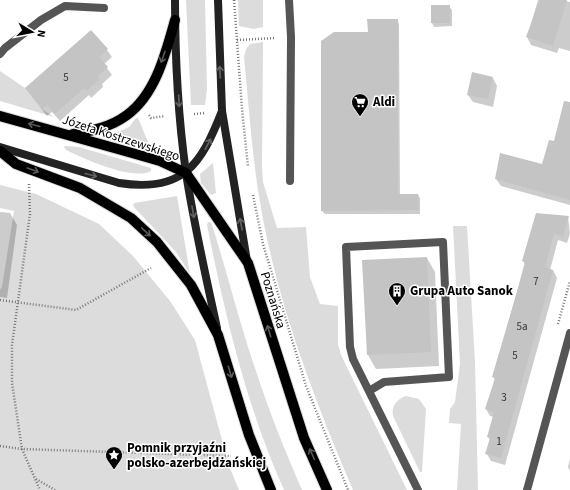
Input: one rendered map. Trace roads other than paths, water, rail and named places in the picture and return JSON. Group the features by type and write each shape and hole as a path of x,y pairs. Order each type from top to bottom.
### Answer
{"main road":[{"path":"175,0 180,115 186,173 196,229 218,335 249,435 270,490"},
{"name":"Poznańska","path":"218,0 222,111 248,263 304,438 327,490"},
{"path":"69,134 95,130 115,122 128,115 138,105 150,88 162,62 175,20"},
{"name":"Poznańska","path":"186,173 202,156 222,111"},
{"name":"Józefa Kostrzewskiego","path":"0,116 69,134 160,161 186,173"},
{"name":"Józefa Kostrzewskiego","path":"0,147 86,174 134,185 162,183 186,173"},
{"path":"0,151 16,164 80,188 130,218 157,242 190,285 218,335"},
{"path":"186,173 248,263"}],"street":[{"path":"289,0 291,37 290,181"},
{"path":"0,54 5,48 41,20 65,6 104,8"},
{"path":"369,391 384,382 449,377 443,242 346,247 350,347 353,359 418,490"},
{"path":"527,490 570,333"}],"place":[{"name":"Aldi","path":"360,117"},
{"name":"Grupa Auto Sanok","path":"397,306"},
{"name":"Pomnik przyjaźni polsko-azerbejdżańskiej","path":"114,470"}]}
